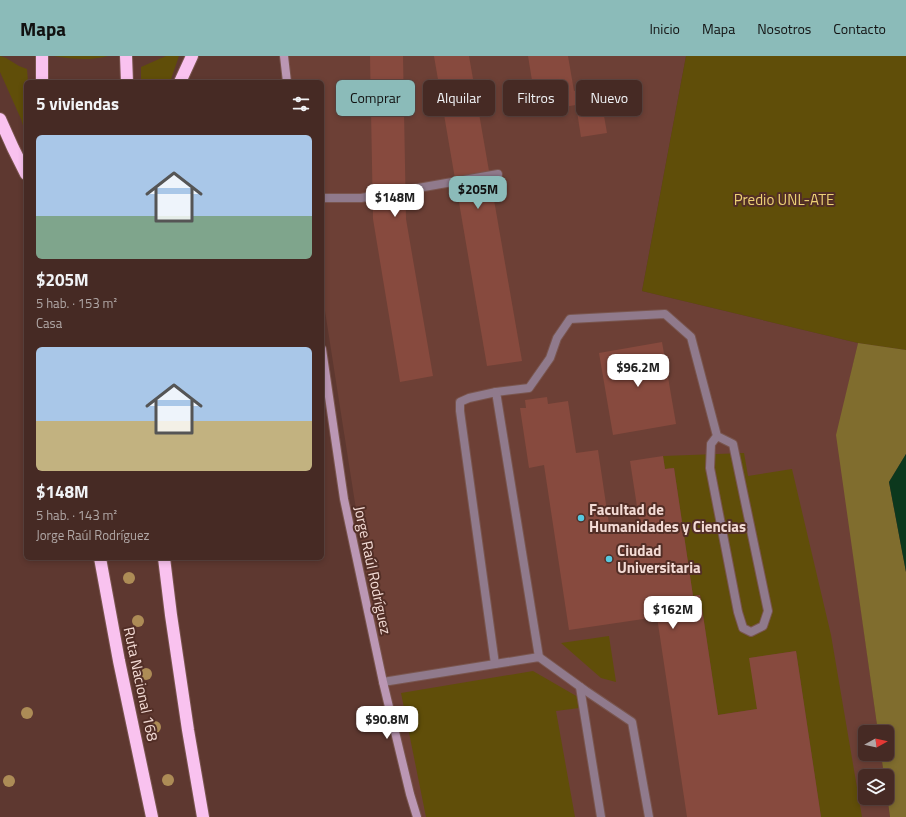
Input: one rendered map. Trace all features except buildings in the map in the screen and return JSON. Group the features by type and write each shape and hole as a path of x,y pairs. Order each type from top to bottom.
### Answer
{"highway":[{"path":"42,56 42,80"},
{"path":"126,56 127,80"},
{"path":"181,80 192,56"},
{"path":"0,119 24,170"},
{"name":"Ruta Nacional 168","path":"100,560 119,661 152,817"},
{"path":"164,560 174,638 203,817"}],"main road":[{"path":"284,56 287,80"},
{"name":"Jorge Raúl Rodríguez","path":"324,363 344,499 383,682 417,817"},
{"name":"Jorge Raúl Rodríguez","path":"410,794 413,817"}],"lane":[{"path":"324,198 361,198 498,174"},
{"path":"496,664 460,411 460,402 469,398 496,392 529,388 550,358 557,338 570,319 665,314 691,337 717,436 733,444 768,611 763,626 751,632 743,628 738,612 710,468 711,444 717,436"},
{"path":"496,392 539,657"},
{"path":"383,682 539,657 632,722 648,817"},
{"path":"580,686 601,817"}],"shaded area":[{"name":"Ciudad Universitaria","path":"285,56 686,56 642,291 858,343 837,435 877,725 858,725 858,761 882,761 883,769 858,769 858,805 888,805 890,817 416,817 383,682 324,305 324,80 289,80"},
{"path":"858,343 906,350 906,454 889,482 906,572 906,817 890,817 888,805 894,805 894,769 883,769 882,761 894,761 894,725 877,725 836,435"},
{"path":"906,454 906,572 889,482"}],"green space":[{"path":"0,56 27,69 28,80 24,80 24,129 21,119 0,72"},
{"path":"54,56 108,56 94,59 81,59"},
{"path":"166,56 179,56 171,80 141,80 141,67"},
{"name":"Predio UNL-ATE","path":"686,56 906,56 906,350 858,343 642,291"},
{"path":"744,453 748,476 792,469 831,635 858,794 858,805 860,805 862,817 821,817 796,651 750,658 757,709 718,715 700,595 693,596 674,468 665,469 663,456"},
{"path":"609,636 616,682 601,678 561,643"},
{"path":"533,671 578,697 579,708 556,711 575,817 426,817 401,693"}],"place":[{"name":"Facultad de Humanidades y Ciencias","path":"581,518"},
{"name":"Ciudad Universitaria","path":"609,559"}]}
